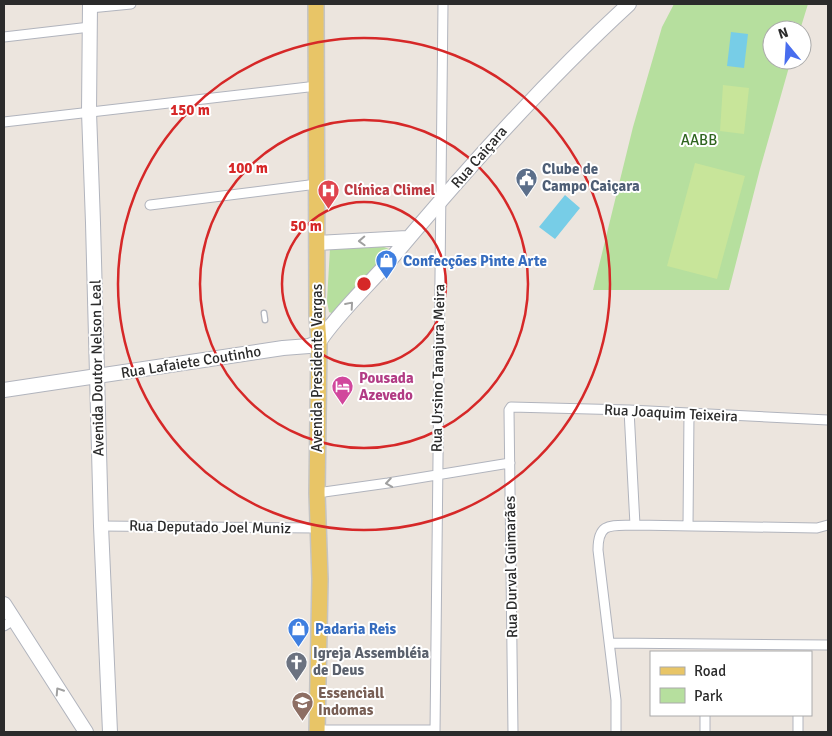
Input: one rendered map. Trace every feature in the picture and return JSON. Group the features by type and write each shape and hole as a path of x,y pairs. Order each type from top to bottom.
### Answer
{"main road":[{"name":"Avenida Presidente Vargas","path":"316,4 317,314 319,342 317,493 320,579 317,731"}],"street":[{"path":"90,6 131,4"},
{"name":"Rua Ursino Tanajura Meira","path":"435,731 443,4"},
{"name":"Rua Caiçara","path":"319,342 407,238 516,116 629,4"},
{"name":"Avenida Doutor Nelson Leal","path":"90,6 89,112 101,526 110,732"},
{"path":"4,37 90,28"},
{"path":"4,122 317,86"},
{"path":"150,204 317,184"},
{"path":"317,243 407,238"},
{"name":"Rua Lafaiete Coutinho","path":"4,390 283,348 309,346 319,342"},
{"name":"Rua Durval Guimarães","path":"513,732 509,410 511,407 515,407"},
{"name":"Rua Joaquim Teixeira","path":"515,407 629,410 827,420"},
{"path":"629,410 635,525"},
{"path":"688,526 689,413"},
{"path":"317,493 510,463"},
{"path":"616,732 616,700 598,550 601,531 612,526 635,525 816,528 828,525"},
{"name":"Rua Deputado Joel Muniz","path":"101,526 318,528"},
{"path":"4,604 9,623 86,732"},
{"path":"610,643 704,648 797,648 828,645"},
{"path":"705,716 705,732"},
{"path":"798,716 798,732"},
{"path":"317,731 435,731"}],"lane":[{"path":"264,313 265,320"}],"green space":[{"name":"AABB","path":"674,4 808,4 803,20 762,20 762,70 788,70 729,290 593,290 633,127 662,27"},
{"path":"723,85 749,88 744,134 720,131"},
{"path":"695,163 745,176 717,279 667,266"},
{"path":"345,246 384,247 389,249 384,258 361,281 334,314 329,312 327,301 330,248"}],"water":[{"path":"731,32 748,34 744,68 727,66"},
{"path":"565,195 580,208 555,239 539,227"}],"place":[{"name":"Clube de Campo Caiçara","path":"526,197"},
{"name":"Clínica Climel","path":"328,209"},
{"name":"Confecções Pinte Arte","path":"387,280"},
{"name":"Pousada Azevedo","path":"343,406"},
{"name":"Padaria Reis","path":"299,648"},
{"name":"Igreja Assembléia de Deus","path":"297,681"},
{"name":"Essenciall Indomas","path":"302,721"}]}
